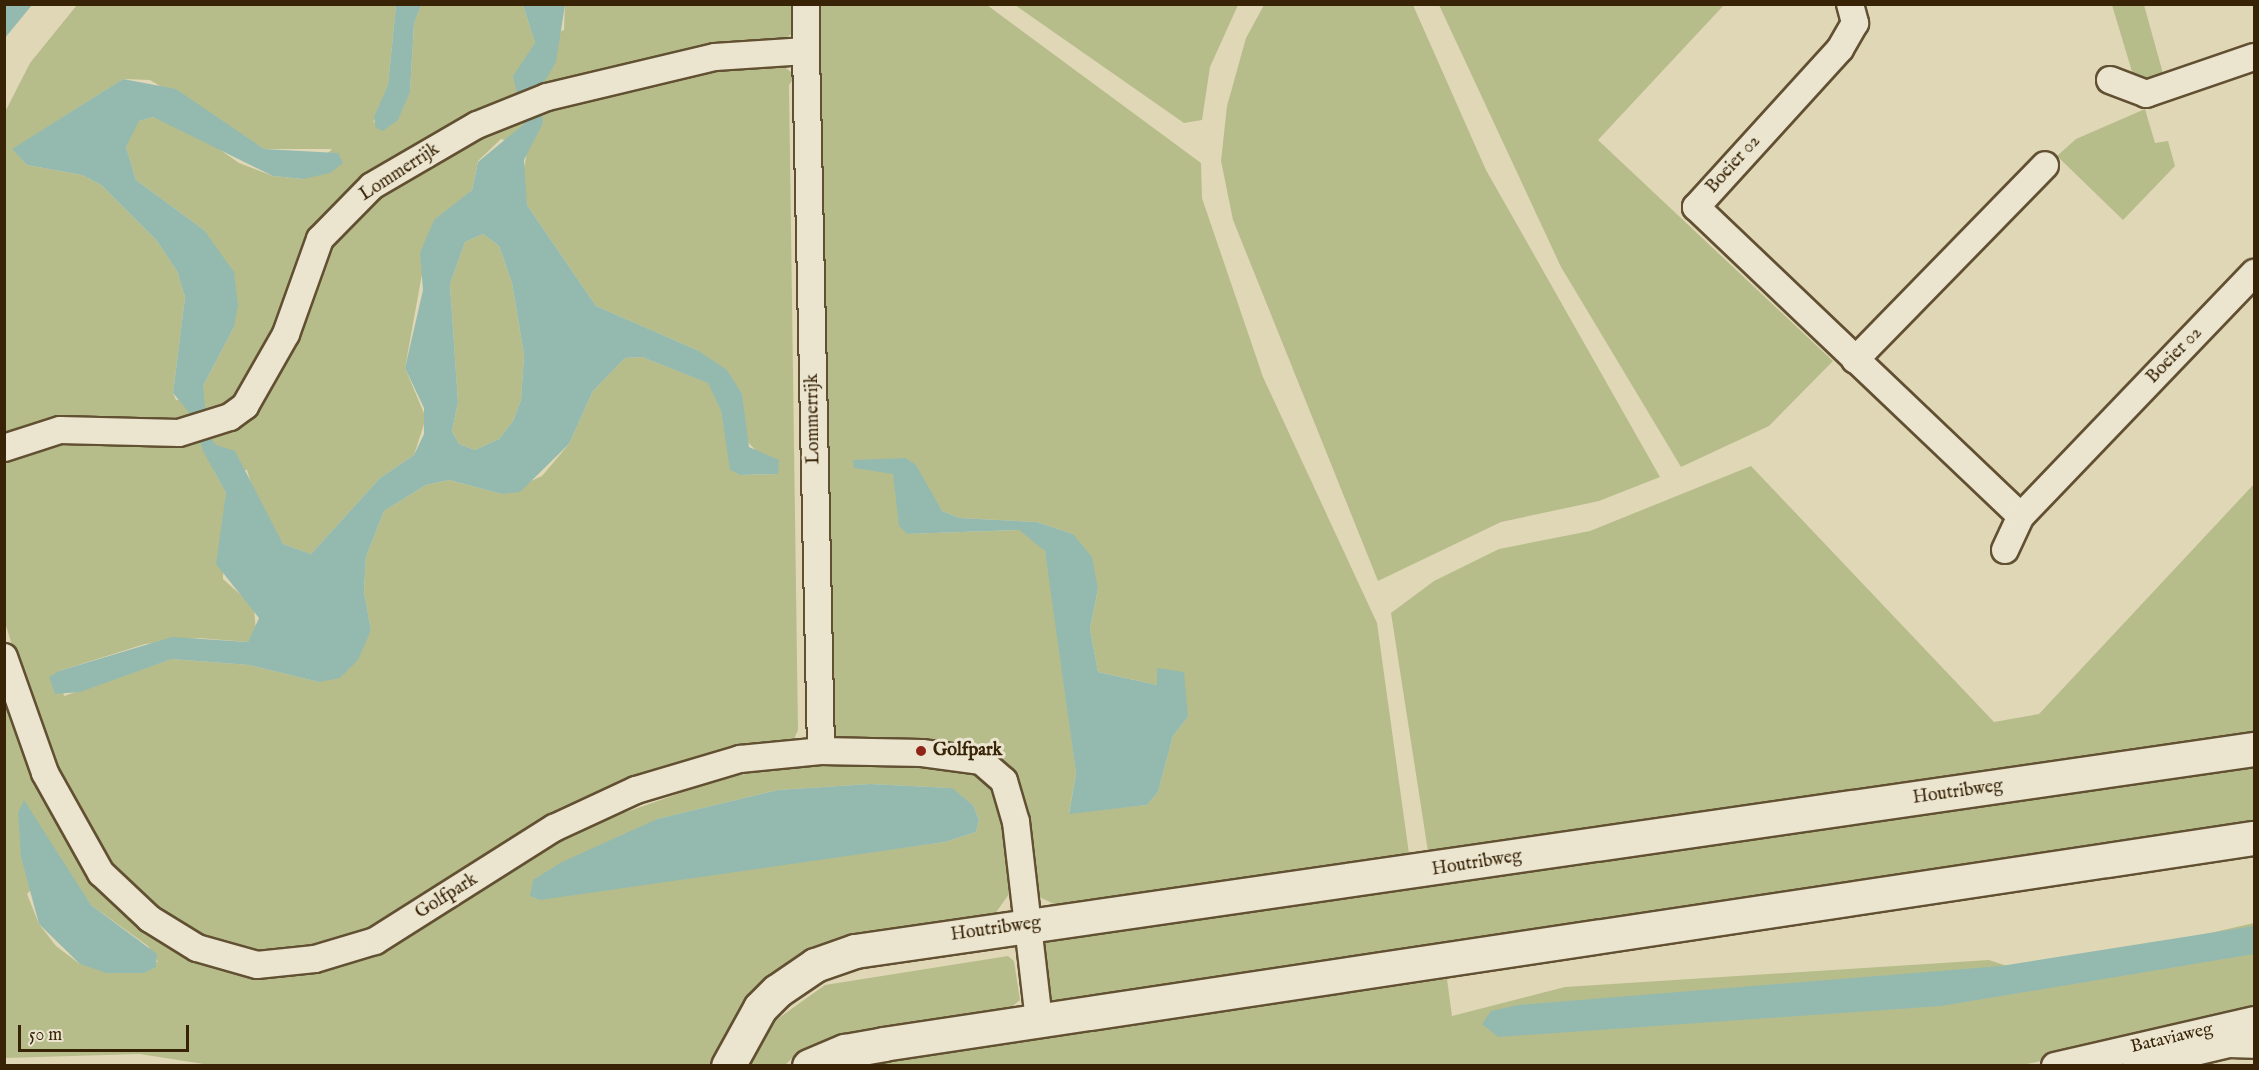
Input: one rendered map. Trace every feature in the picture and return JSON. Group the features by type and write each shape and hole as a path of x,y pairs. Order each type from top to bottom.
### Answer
{"main road":[{"name":"Houtribweg","path":"732,1059 777,991 836,955 1028,925 1309,890 2254,749"},
{"path":"809,1065 845,1051 2254,838"}],"street":[{"name":"Lommerrijk","path":"806,4 821,751"},
{"name":"Boeier 02","path":"1850,4 1855,23 1840,49 1696,207 2020,516"},
{"name":"Lommerrijk","path":"4,448 60,430 201,428 245,406 286,334 308,265 333,222 372,186 515,108 715,57 806,51"},
{"path":"2110,80 2146,94 2254,57"},
{"path":"1855,360 2045,165"},
{"name":"Boeier 02","path":"2005,550 2020,516 2254,273"},
{"name":"Golfpark","path":"4,657 45,773 101,873 150,919 197,948 256,965 315,959 375,941 554,828 636,790 740,759 821,751 962,755 994,769 1004,781 1016,822 1039,1022"},
{"name":"Bataviaweg","path":"2055,1065 2254,1020"},
{"name":"Bataviaweg","path":"2136,1065 2229,1044 2254,1045"}],"green space":[{"path":"77,5 396,5 388,85 373,123 410,92 414,24 421,5 523,5 535,43 564,30 565,5 795,5 795,31 781,42 686,49 541,89 343,202 271,344 237,399 200,420 5,440 5,112 30,63","holes":["123,79 150,80 264,149 332,149 303,179 273,176 239,163 203,138 153,117 139,121 128,135 126,147 136,180 204,230 234,327 203,386 203,398 176,400 173,393 185,297 177,271 157,241 101,185 82,175 27,165 13,149"]},
{"path":"819,5 987,5 1201,163 1202,198 1263,377 1377,623 1410,861 1067,910 1037,896 1013,779 998,759 939,742 840,740 834,735 827,710","holes":["854,460 879,460 929,492 942,511 960,518 1037,522 1073,534 1098,589 1090,629 1098,672 1157,685 1157,668 1188,717 1173,736 1158,792 1147,805 1069,813 1076,773 1045,551 1036,539 1019,530 907,534 893,474"]},
{"path":"1015,5 1238,5 1210,67 1202,120 1184,123"},
{"path":"1264,5 1413,5 1486,170 1660,477 1599,501 1501,522 1378,581 1233,220 1221,161 1227,106 1246,38"},
{"path":"1439,5 1724,5 1598,140 1833,361 1769,426 1681,467 1561,267"},
{"path":"2112,5 2144,5 2164,77 2136,85"},
{"path":"782,65 796,76 789,85 798,730 793,741 696,759 640,779 357,940 272,956 189,934 127,890 76,817 33,716 5,622 5,458 30,446 232,426 344,226 403,176 504,121 686,69","holes":["501,139 528,147 522,179 527,205 596,306 697,350 742,394 745,439 778,474 740,475 731,470 721,411 709,383 642,357 625,358 593,391 569,444 542,476 502,494 449,480 426,485 384,511 366,557 364,592 371,630 319,682 249,665 172,659 64,696 59,671 145,644 198,638 248,642 256,633 254,607 223,579 226,493 214,471 247,470 257,503 283,544 311,554 380,478 414,455 426,418 405,368 422,274 454,206 472,190 478,161"]},
{"path":"2145,109 2155,143 2168,141 2175,166 2123,220 2057,156 2076,139"},
{"path":"483,234 499,246 512,283 524,355 521,400 513,421 499,439 475,450 459,444 452,431 458,402 450,284 465,242"},
{"path":"1751,466 1994,722 2039,714 2254,484 2254,736 1429,858 1391,613 1434,581 1499,549 1590,531"},
{"path":"4,691 36,774 88,874 145,928 251,972 414,929 578,829 720,779 771,769 827,764 930,765 983,776 1002,810 1009,894 990,921 829,952 717,1065 216,1066 140,1054 5,1058","holes":["870,784 951,788 973,805 979,820 976,832 945,842 533,898 657,819 778,790","60,860 91,905 148,946 158,962 80,964 56,946 39,924 27,894"]},
{"path":"2254,762 2254,822 1050,1006 1043,952 1044,943 1056,939"},
{"path":"2254,923 2254,1017 2022,1065 855,1066 1447,979 1452,1016 1565,987 1989,960 2031,974"},
{"path":"1008,956 1014,961 1020,1000 1008,1010 855,1035 801,1050 785,1065 747,1066 776,1020 825,985"}],"water":[{"path":"4,5 32,5 5,38"},
{"path":"396,5 421,5 414,24 410,92 398,120 383,131 376,128 374,117 388,85"},
{"path":"523,5 565,5 556,62 539,91 543,123 524,160 527,205 596,306 697,350 727,370 742,394 749,447 779,460 778,474 740,475 730,470 721,411 708,383 642,357 625,358 593,391 569,444 520,492 502,494 449,480 426,485 384,511 366,557 364,592 371,630 358,660 340,678 319,682 249,665 172,659 80,692 55,694 49,677 59,671 172,637 248,642 259,618 216,564 226,493 203,451 192,416 173,393 185,297 177,271 157,241 101,185 82,175 27,165 12,149 123,79 176,89 264,149 338,153 343,163 330,173 303,179 273,176 153,117 139,121 126,147 136,180 204,230 234,272 238,305 234,327 203,386 208,435 216,445 235,451 283,544 311,554 380,478 414,455 424,434 424,408 405,368 423,290 420,253 434,220 472,190 478,162 524,124 513,76 535,43","holes":["483,234 499,246 512,283 524,355 521,400 513,421 499,439 475,450 459,444 452,431 458,402 450,284 465,242"]},
{"path":"906,458 916,465 942,511 960,518 1037,522 1073,534 1092,557 1098,589 1090,629 1098,672 1157,685 1157,668 1184,672 1188,717 1173,736 1158,792 1147,805 1069,814 1076,773 1045,551 1019,530 907,534 899,526 893,474 854,468 853,460"},
{"path":"870,784 952,788 973,805 979,820 976,832 945,842 540,900 530,896 533,880 562,862 657,819 778,790"},
{"path":"24,800 91,905 157,954 156,967 144,973 107,973 80,964 39,924 21,857 18,813"},
{"path":"2254,926 2254,954 1941,1006 1498,1037 1482,1024 1491,1011 1518,1005 2001,966"}],"place":[{"name":"Golfpark","path":"921,751"}]}
